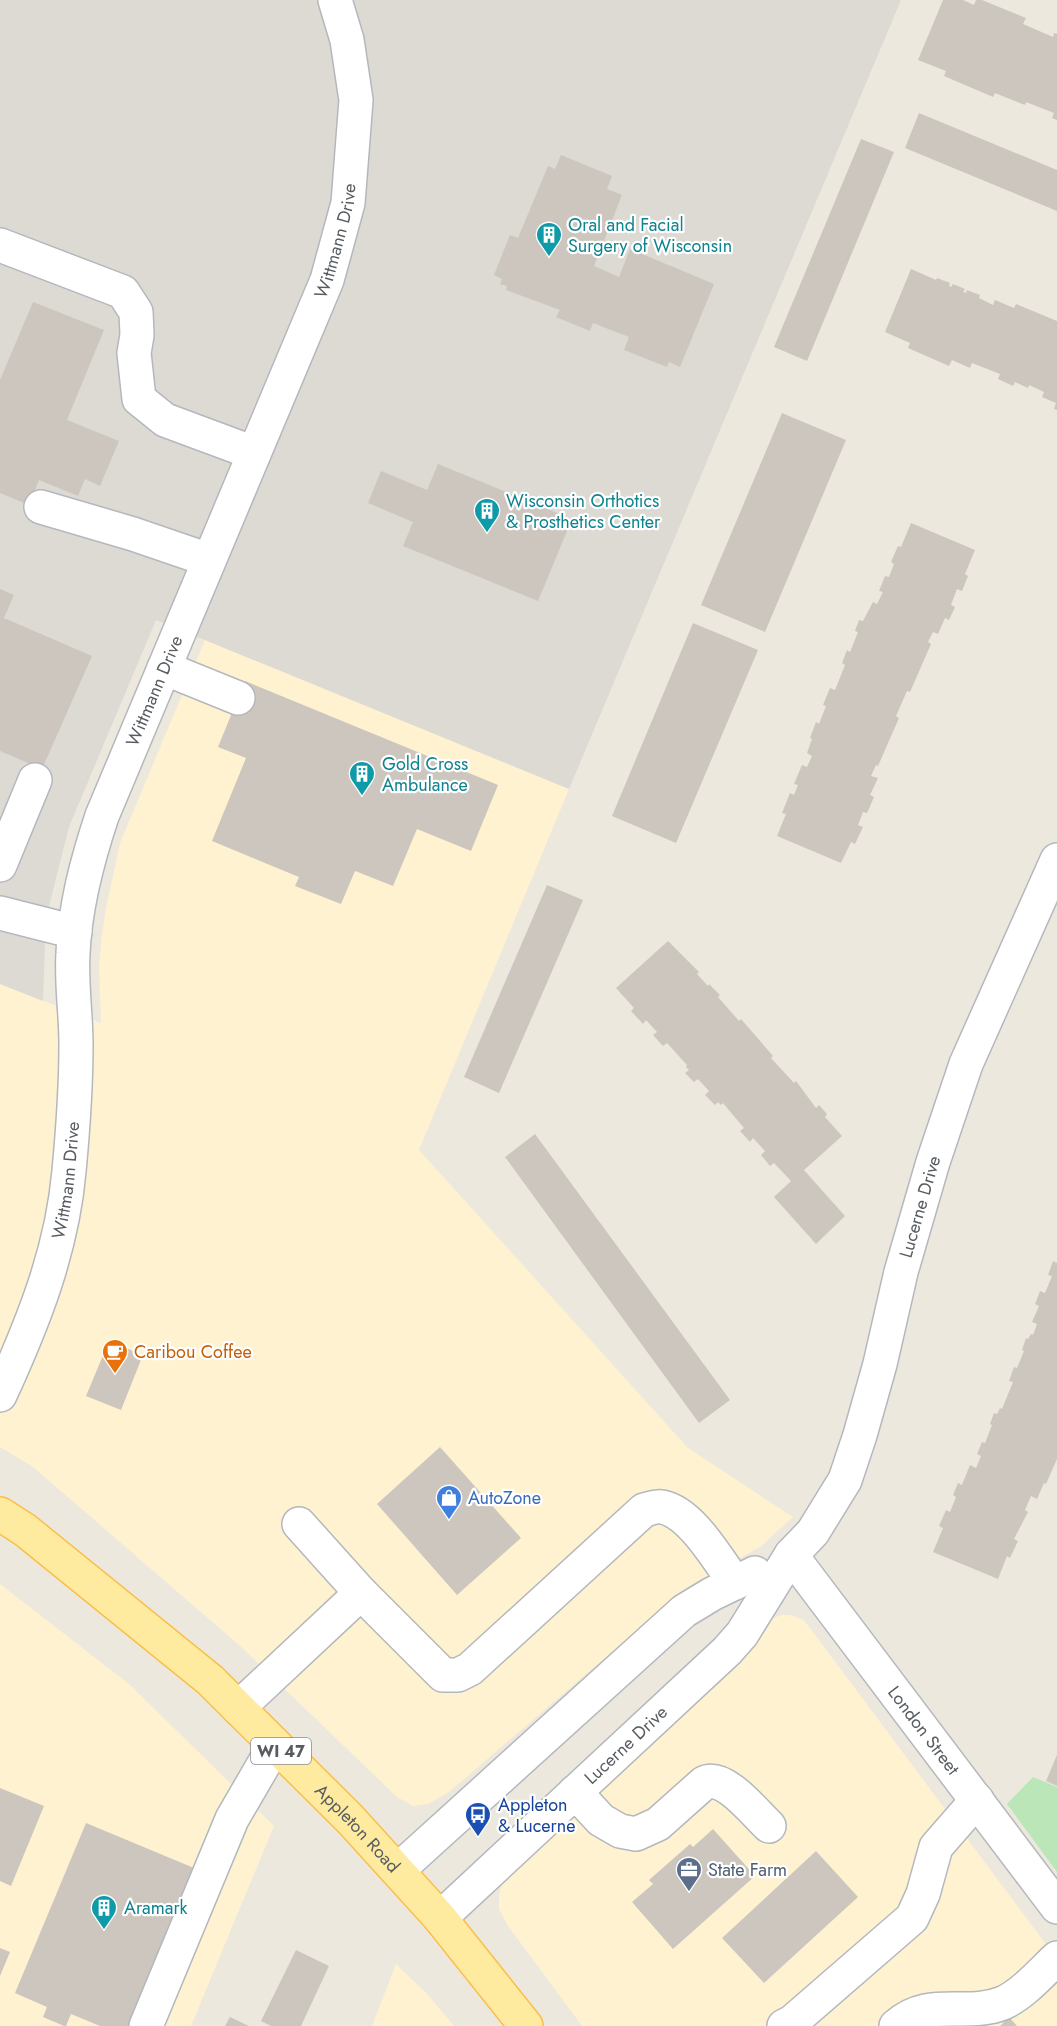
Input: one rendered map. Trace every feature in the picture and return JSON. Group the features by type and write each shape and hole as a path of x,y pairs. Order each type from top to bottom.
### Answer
{"main road":[{"name":"Appleton Road","path":"0,1514 25,1530 193,1666 238,1708 398,1870 440,1918 526,2026"}],"street":[{"name":"Wittmann Drive","path":"0,1395 50,1274 63,1220 69,1171 76,1057 72,955 85,869 102,816 327,280 348,203 356,100 347,40 335,0"},
{"path":"0,244 123,292 136,312 137,335 134,353 139,399 165,420 254,453"},
{"path":"41,507 133,534 209,560"},
{"path":"164,668 238,698"},
{"path":"0,865 34,780"},
{"name":"Lucerne Drive","path":"440,1918 727,1651 742,1634 791,1555 813,1532 845,1480 880,1364 901,1272 933,1162 962,1075 1057,860"},
{"path":"0,913 75,932"},
{"path":"299,1524 361,1593 443,1675 458,1675 470,1669 644,1510 660,1506 674,1511 687,1520 735,1583"},
{"name":"Lucerne Drive","path":"398,1870 684,1611 791,1555"},
{"name":"London Street","path":"791,1555 1057,1907"},
{"path":"238,1708 361,1593"},
{"path":"146,2026 232,1819 275,1745"},
{"path":"575,1792 601,1820 620,1831 636,1833 658,1824 704,1783 710,1780 716,1781 729,1788 769,1826"},
{"path":"784,2026 792,2022 912,1918 923,1894 936,1847 977,1800"},
{"path":"896,2026 905,2018 920,2011 945,2007 965,2010 1003,2002 1021,1991 1057,1958"}],"shaded area":[{"path":"0,0 901,0 569,789 156,620 69,827 49,906 43,1001 0,984"},
{"path":"205,640 569,789 419,1150 688,1448 793,1517 760,1547 686,1588 449,1792 428,1804 413,1806 397,1797 239,1645 33,1467 0,1447 0,984 101,1023 99,967 101,943 120,843"},
{"path":"0,1584 129,1684 274,1826 191,2026 0,2026"},
{"path":"781,1615 791,1615 804,1620 1057,1959 1057,2026 582,2026 508,1926 499,1909 499,1894 504,1878 767,1621"},
{"path":"396,1964 428,1995 454,2026 372,2026"}],"green space":[{"path":"1033,1777 1057,1787 1057,1872 1007,1804"}],"building":[{"path":"943,0 963,0 974,5 976,0 982,0 1026,18 1023,24 1053,37 1054,33 1057,34 1057,120 1052,118 1054,113 995,93 993,97 944,76 946,71 918,60"},
{"path":"919,113 1057,170 1057,211 905,148"},
{"path":"861,139 894,152 807,361 774,347"},
{"name":"Oral and Facial Surgery of Wisconsin","path":"561,155 612,176 607,189 622,195 594,266 619,277 630,249 714,284 680,367 669,362 667,367 624,350 629,337 593,323 590,331 556,317 560,310 506,290 507,286 500,284 502,279 494,275 510,235 518,238 548,166 555,169"},
{"path":"911,269 936,280 937,278 950,283 951,287 953,284 965,289 963,292 966,293 967,290 980,295 979,298 993,305 995,300 1014,308 1016,304 1057,321 1057,410 1054,409 1056,403 1042,397 1044,392 1029,385 1028,388 1015,382 1013,386 998,379 1000,374 972,363 970,368 952,360 949,366 908,348 910,343 885,332"},
{"path":"33,302 104,330 67,420 119,441 100,486 85,479 78,496 39,480 29,505 0,493 0,380"},
{"path":"782,413 846,440 765,632 701,605"},
{"name":"Wisconsin Orthotics & Prosthetics Center","path":"438,464 572,519 538,601 403,546 413,522 368,503 381,471 427,490"},
{"path":"911,523 975,550 965,574 968,576 962,591 957,589 951,605 955,607 949,620 945,618 938,634 933,632 928,642 931,644 910,692 907,691 896,716 899,718 878,766 876,765 871,776 878,778 870,795 874,797 867,813 863,812 858,825 863,827 855,844 851,842 841,863 777,836 786,814 782,813 790,793 794,795 798,785 794,784 802,765 807,767 812,756 807,753 812,739 810,738 816,722 819,724 830,688 835,690 845,665 842,663 847,650 850,652 858,632 855,631 859,620 863,621 873,602 877,604 883,592 879,591 885,576 889,577 894,564 891,562 898,546 901,547"},
{"path":"0,589 14,595 4,618 92,656 42,769 0,751"},
{"path":"693,623 758,650 676,843 612,816"},
{"name":"Gold Cross Ambulance","path":"245,681 498,785 471,851 417,829 393,886 355,871 341,904 295,886 299,877 212,841 246,758 218,747"},
{"path":"547,885 583,900 499,1093 464,1077"},
{"path":"668,941 699,972 697,974 708,986 709,984 720,995 718,997 739,1021 741,1019 794,1083 796,1081 816,1108 819,1105 827,1114 825,1117 842,1136 804,1170 845,1216 816,1244 774,1197 791,1181 774,1163 770,1166 761,1155 765,1151 753,1138 750,1142 740,1131 744,1128 723,1103 721,1105 718,1102 715,1105 705,1095 709,1091 698,1079 694,1082 685,1073 689,1070 687,1065 667,1043 663,1046 653,1035 657,1032 646,1020 643,1024 631,1011 634,1008 616,988"},
{"path":"535,1134 730,1400 699,1423 505,1157"},
{"path":"1053,1261 1057,1263 1057,1459 1037,1499 1031,1496 1025,1510 1028,1512 1014,1539 1018,1541 1010,1558 1007,1556 998,1579 933,1552 943,1528 939,1526 946,1510 950,1512 958,1483 962,1485 970,1465 976,1468 981,1456 977,1454 982,1442 985,1443 994,1413 997,1414 1000,1408 1002,1409 1013,1382 1009,1381 1024,1351 1022,1350 1026,1338 1033,1335 1037,1324 1032,1322 1039,1306 1035,1304 1040,1291 1045,1293 1052,1276 1048,1275"},
{"name":"Caribou Coffee","path":"109,1341 143,1355 121,1410 86,1396"},
{"name":"AutoZone","path":"440,1447 521,1538 457,1595 377,1504"},
{"path":"1057,1755 1057,1786 1046,1781"},
{"path":"0,1788 44,1806 11,1886 0,1881"},
{"name":"Aramark","path":"86,1823 194,1868 128,2026 100,2026 71,2014 64,2026 43,2017 47,2007 15,1993"},
{"name":"State Farm","path":"713,1829 755,1876 673,1949 632,1902 653,1884 649,1880 690,1844 693,1847"},
{"path":"816,1851 858,1897 764,1983 722,1938"},
{"path":"0,1948 10,1952 0,1976"},
{"path":"296,1950 329,1966 301,2026 271,2026 261,2021"},
{"path":"230,2017 249,2026 225,2026"},
{"path":"1009,2017 1017,2026 1000,2026"}],"place":[{"name":"Oral and Facial Surgery of Wisconsin","path":"549,258"},
{"name":"Wisconsin Orthotics & Prosthetics Center","path":"487,534"},
{"name":"Gold Cross Ambulance","path":"362,797"},
{"name":"Caribou Coffee","path":"115,1375"},
{"name":"AutoZone","path":"449,1521"},
{"name":"Appleton & Lucerne","path":"478,1838"},
{"name":"State Farm","path":"689,1893"},
{"name":"Aramark","path":"104,1931"}]}
